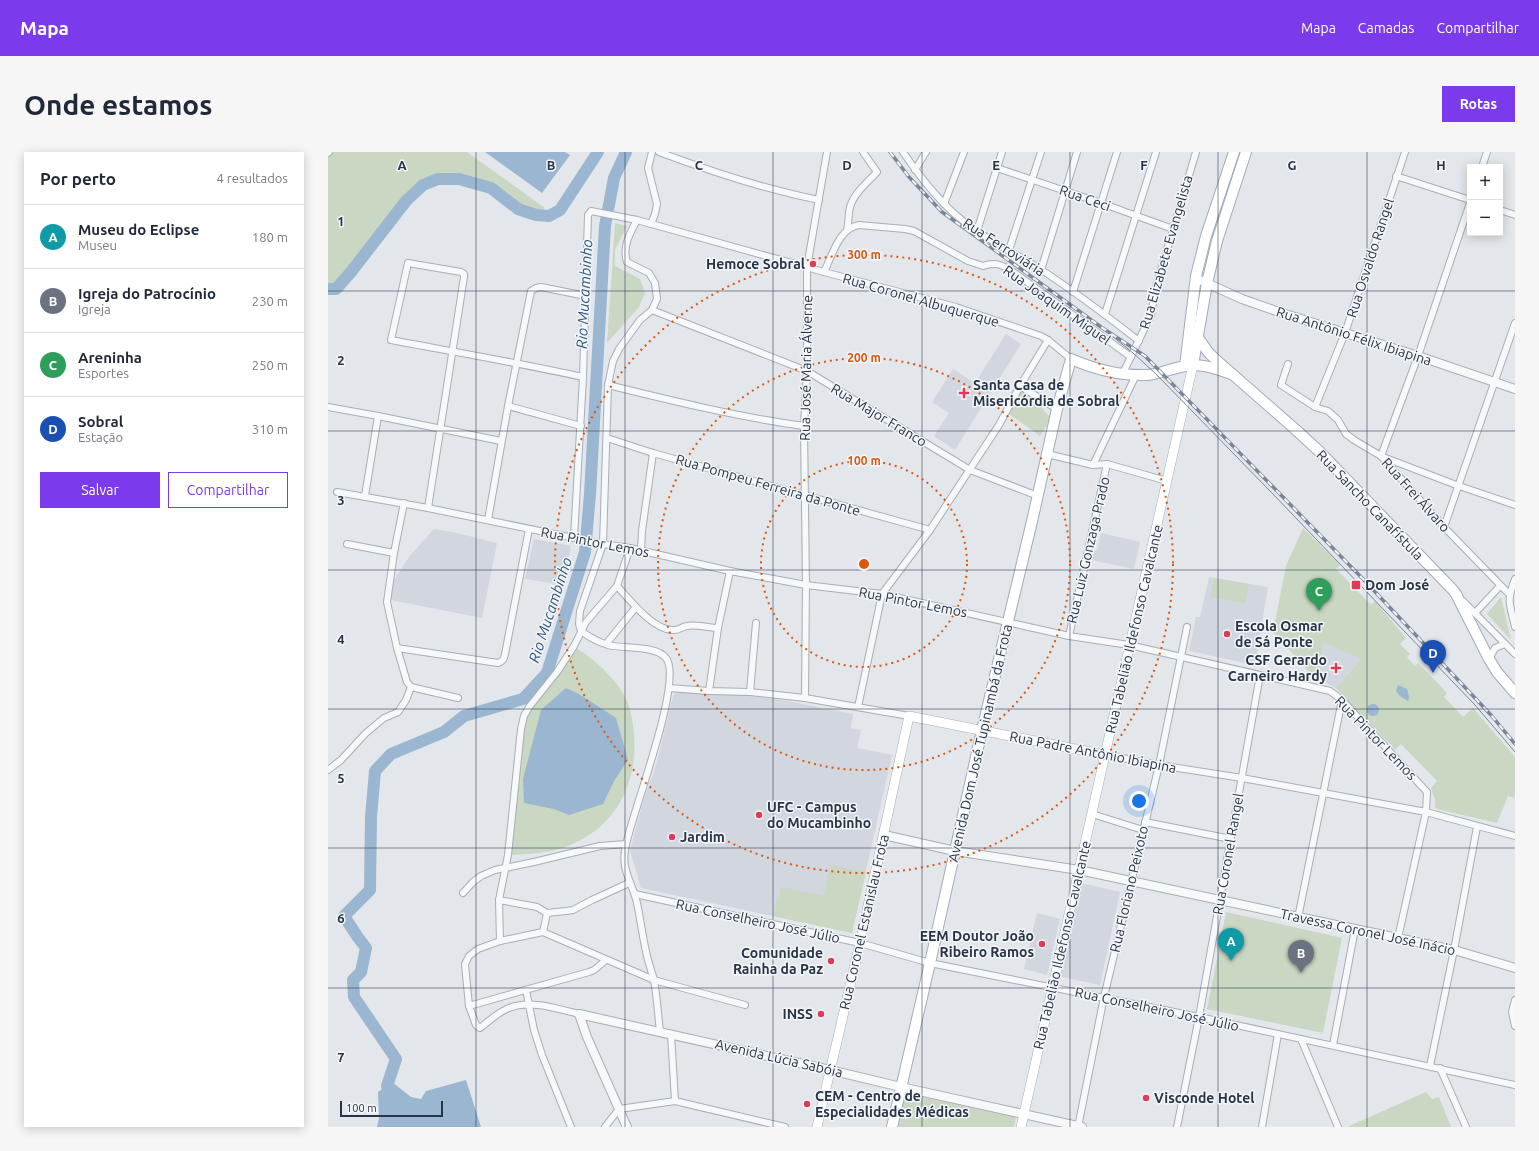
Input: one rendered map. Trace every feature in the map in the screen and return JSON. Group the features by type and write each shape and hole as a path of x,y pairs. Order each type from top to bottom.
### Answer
{"main road":[{"path":"1189,365 1196,276 1206,236 1234,152"},
{"path":"1189,365 1197,336 1217,241 1246,152"},
{"name":"Rua Sancho Canafístula","path":"1197,336 1208,352 1231,374 1296,429 1320,452 1456,594 1489,659 1497,672 1515,693"},
{"name":"Rua Coronel Albuquerque","path":"1071,359 1088,366 1136,375 1155,373 1189,365"},
{"name":"Avenida Dom José Tupinambá da Frota","path":"892,1127 982,730 1009,622 1057,409 1071,359"},
{"path":"1189,365 1203,365 1231,374"},
{"name":"Rua Tabelião Ildefonso Cavalcante","path":"1021,1127 1167,481 1189,365"},
{"name":"Rua Padre Antônio Ibiapina","path":"908,716 1106,755"},
{"name":"Rua Coronel Estanislau Frota","path":"817,1127 884,835 908,716"}],"street":[{"path":"651,224 655,214 656,204 648,168 652,152"},
{"path":"659,152 758,186 819,200"},
{"name":"Rua José Maria Álverne","path":"805,698 806,585 804,426 807,371 808,267 827,152"},
{"path":"824,272 837,244 847,230 853,200 857,193 877,172 863,152"},
{"name":"Rua Ferroviária","path":"903,152 944,204 962,221 1041,270 1105,314 1139,341"},
{"path":"916,170 926,152"},
{"path":"944,204 964,152"},
{"path":"977,231 1002,152"},
{"path":"1009,250 1041,152"},
{"path":"1041,270 1077,152"},
{"path":"1073,292 1117,152"},
{"path":"1105,314 1156,152"},
{"name":"Rua Elizabete Evangelista","path":"1122,373 1151,315 1156,287 1196,152"},
{"name":"Rua Osvaldo Rangel","path":"1315,407 1345,333 1405,152"},
{"path":"1483,164 1487,152"},
{"name":"Rua Ceci","path":"997,168 1173,229"},
{"path":"1396,176 1467,201"},
{"name":"Rua Coronel Albuquerque","path":"586,296 588,215 593,211 637,220 956,307 1034,333 1048,340 1071,359"},
{"path":"1467,211 1418,356 1381,456 1459,486 1515,505"},
{"path":"1503,211 1515,215"},
{"path":"637,220 626,244 626,262 649,273 657,290 657,299 652,310 640,320 619,349 613,361 608,385 603,544 580,611 579,624 581,631 590,638 606,644 659,652 669,663 669,688 649,771 637,804 626,844 624,862 629,883 635,894 648,960 654,980 660,1031"},
{"name":"Rua Joaquim Miguel","path":"847,230 853,226 905,229 922,235 968,261 983,266 990,263 1002,265 1131,357"},
{"path":"428,508 452,351 464,277 464,274 461,272 408,263 391,340 452,351 516,362 583,377"},
{"name":"Rua Antônio Félix Ibiapina","path":"1196,276 1200,280 1242,299 1515,389"},
{"path":"488,520 501,441 531,291 541,287 586,296 576,539"},
{"name":"Rua Major Franco","path":"652,310 807,371 970,470 1038,496"},
{"path":"1444,527 1515,323"},
{"path":"858,707 882,594 930,530 970,470 999,425 1020,386 1048,340"},
{"name":"Rua Frei Álvaro","path":"1288,364 1281,385 1315,407 1328,411 1338,420 1346,434 1381,456 1444,527 1509,594"},
{"name":"Rua Luiz Gonzaga Prado","path":"1093,465 1136,375"},
{"path":"608,385 709,409 763,420 804,426"},
{"path":"1020,386 1057,409"},
{"path":"508,406 581,426"},
{"path":"328,407 501,441"},
{"path":"365,496 378,416"},
{"name":"Rua Pompeu Ferreira da Ponte","path":"607,438 653,453 930,530"},
{"path":"641,551 642,531 653,453"},
{"path":"1047,454 1093,465 1107,464 1167,481"},
{"name":"Rua Luiz Gonzaga Prado","path":"1069,636 1107,464"},
{"name":"Rua Pintor Lemos","path":"337,492 428,508 576,539 630,548 730,571 806,585 882,594 1069,636 1129,645 1323,689 1336,694 1424,787 1428,796 1426,812 1398,938"},
{"path":"404,504 394,553 387,602 397,648 407,682 411,686 458,698"},
{"path":"397,648 498,663 504,659 529,529"},
{"path":"347,544 394,553"},
{"path":"500,941 499,900 505,868 521,729 524,716 532,702 557,672 574,646 586,622 617,586 630,548"},
{"path":"709,691 718,628 730,571"},
{"path":"1515,579 1509,594 1509,603 1513,611 1515,626"},
{"path":"617,586 636,608 655,624 667,630 680,630 688,626 718,628"},
{"path":"1475,613 1500,586"},
{"path":"1456,594 1515,654"},
{"path":"606,644 636,608"},
{"path":"750,692 756,623"},
{"name":"Rua Floriano Peixoto","path":"1080,1127 1104,997 1159,765 1187,627"},
{"path":"1489,659 1495,648 1505,644"},
{"name":"Rua Coronel Rangel","path":"1177,1127 1199,1017 1260,675"},
{"path":"328,770 345,756 366,733 384,718 398,712 406,700 411,686"},
{"name":"Rua Padre Antônio Ibiapina","path":"669,688 750,692 805,698 908,716"},
{"path":"1298,918 1322,793 1342,700"},
{"name":"Rua Padre Antônio Ibiapina","path":"1106,755 1242,778 1426,812 1477,827 1515,836"},
{"path":"1092,814 1143,830"},
{"path":"1145,822 1231,839"},
{"path":"1430,1066 1477,827"},
{"name":"Travessa Coronel José Inácio","path":"884,835 955,851 1079,870 1298,918 1454,950 1515,968"},
{"path":"464,894 473,882 481,876 495,870 600,846 626,844"},
{"path":"499,900 537,907 547,913 573,910 629,883"},
{"name":"Rua Conselheiro José Júlio","path":"635,894 860,943 930,963 1104,997 1515,1085"},
{"path":"542,932 547,913"},
{"path":"1333,1046 1355,929"},
{"path":"606,960 594,970 589,972 469,1006 465,964 469,956 478,949 500,941 542,932 654,980 744,1005"},
{"path":"526,990 534,1030 542,1055 571,1127"},
{"path":"1515,1000 1512,1012 1515,1026"},
{"name":"Avenida Lúcia Sabóia","path":"469,1006 476,1025 480,1028 508,1008 528,1004 660,1031 1080,1127"},
{"path":"580,1014 587,1037 627,1127"},
{"path":"672,1034 675,1102"},
{"path":"1262,1127 1278,1034"},
{"path":"1301,1039 1338,1127"},
{"path":"1440,1068 1466,1127"},
{"path":"605,1127 619,1109 675,1102 785,1127"}],"shaded area":[{"name":"Santa Casa de Misericórdia de Sobral","path":"1006,334 1021,344 955,450 934,436 949,413 932,402 953,369 975,383"},
{"path":"434,529 497,543 482,618 391,600 394,580 409,557"},
{"path":"1101,533 1140,542 1134,569 1087,559 1089,549 1097,551"},
{"path":"534,539 571,546 564,585 525,579"},
{"name":"Escola Osmar de Sá Ponte","path":"1209,577 1268,587 1255,665 1189,651 1196,617 1200,617"},
{"name":"CSF Gerardo Carneiro Hardy","path":"1324,642 1363,659 1336,688 1314,677"},
{"name":"UFC - Campus do Mucambinho","path":"681,691 746,695 788,701 853,714 851,728 861,730 857,748 892,755 852,933 641,888 630,851 643,802 657,762 673,696"},
{"path":"1081,883 1120,892 1100,985 1058,976"},
{"name":"EEM Doutor João Ribeiro Ramos","path":"1037,913 1060,919 1047,975 1024,969"}],"green space":[{"path":"328,152 467,152 545,208 536,215 518,209 491,188 459,179 438,179 423,185 406,201 336,289 328,289"},
{"path":"615,223 627,226 615,250 615,266 640,279 645,293 639,307 607,343"},
{"path":"1021,389 1030,395 1051,418 1040,436 1005,411"},
{"path":"1303,528 1340,565 1336,569 1371,605 1375,601 1406,638 1400,644 1410,654 1407,657 1415,666 1418,663 1447,693 1444,697 1463,717 1473,708 1515,757 1515,798 1508,796 1497,823 1437,809 1435,807 1435,800 1431,788 1437,781 1401,744 1395,750 1336,688 1362,659 1324,643 1314,677 1273,632 1286,566"},
{"path":"1214,578 1249,584 1245,603 1211,597"},
{"path":"1501,597 1511,640 1487,614"},
{"path":"574,646 593,660 611,677 619,687 629,706 633,725 634,752 628,786 612,815 600,827 586,837 555,850 539,853 508,855 524,716"},
{"path":"830,865 866,872 852,933 773,916 781,887 824,896"},
{"path":"1226,912 1342,938 1323,1033 1207,1009"},
{"path":"904,1092 1016,1116 1014,1127 897,1127"},
{"path":"1426,1092 1432,1099 1439,1097 1451,1127 1347,1127"}],"water":[{"path":"485,152 565,152 570,155 542,193"},
{"path":"1398,685 1407,689 1409,697 1408,701 1400,696 1396,691"},
{"path":"566,688 579,694 616,718 628,760 614,781 603,804 569,815 554,809 524,803 523,779 541,710"},
{"path":"1373,704 1377,706 1379,710 1377,714 1373,716 1369,714 1367,710 1369,706"},
{"path":"466,1080 481,1127 377,1127 379,1118 378,1092 392,1082 411,1097 421,1099 426,1091"}],"waterway":[{"path":"328,289 336,289 406,201 423,185 438,179 459,179 491,188 518,209 536,215 549,216 560,210 598,152"},
{"name":"Rio Mucambinho","path":"387,1086 396,1059 354,997 353,980 361,972 366,948 344,916 370,890 371,817 375,771 391,754 444,732 464,716 523,699 547,673 585,552 590,494 605,226 614,178 626,152"}],"tram line":[{"path":"1101,327 1155,373 1271,492 1475,705 1515,752"}],"railway":[{"path":"890,152 909,177 942,212 1101,327 1145,356 1363,579 1491,715 1515,744"}],"place":[{"name":"Hemoce Sobral","path":"813,264"},
{"name":"Santa Casa de Misericórdia de Sobral","path":"964,393"},
{"name":"Dom José","path":"1356,585"},
{"name":"Areninha","path":"1319,611"},
{"name":"Escola Osmar de Sá Ponte","path":"1227,634"},
{"name":"CSF Gerardo Carneiro Hardy","path":"1336,668"},
{"name":"Sobral","path":"1433,673"},
{"name":"UFC - Campus do Mucambinho","path":"759,815"},
{"name":"Jardim","path":"672,837"},
{"name":"EEM Doutor João Ribeiro Ramos","path":"1042,944"},
{"name":"Comunidade Rainha da Paz","path":"831,961"},
{"name":"Museu do Eclipse","path":"1231,961"},
{"name":"Igreja do Patrocínio","path":"1301,973"},
{"name":"INSS","path":"821,1014"},
{"name":"Visconde Hotel","path":"1146,1098"},
{"name":"CEM - Centro de Especialidades Médicas","path":"807,1104"}]}
